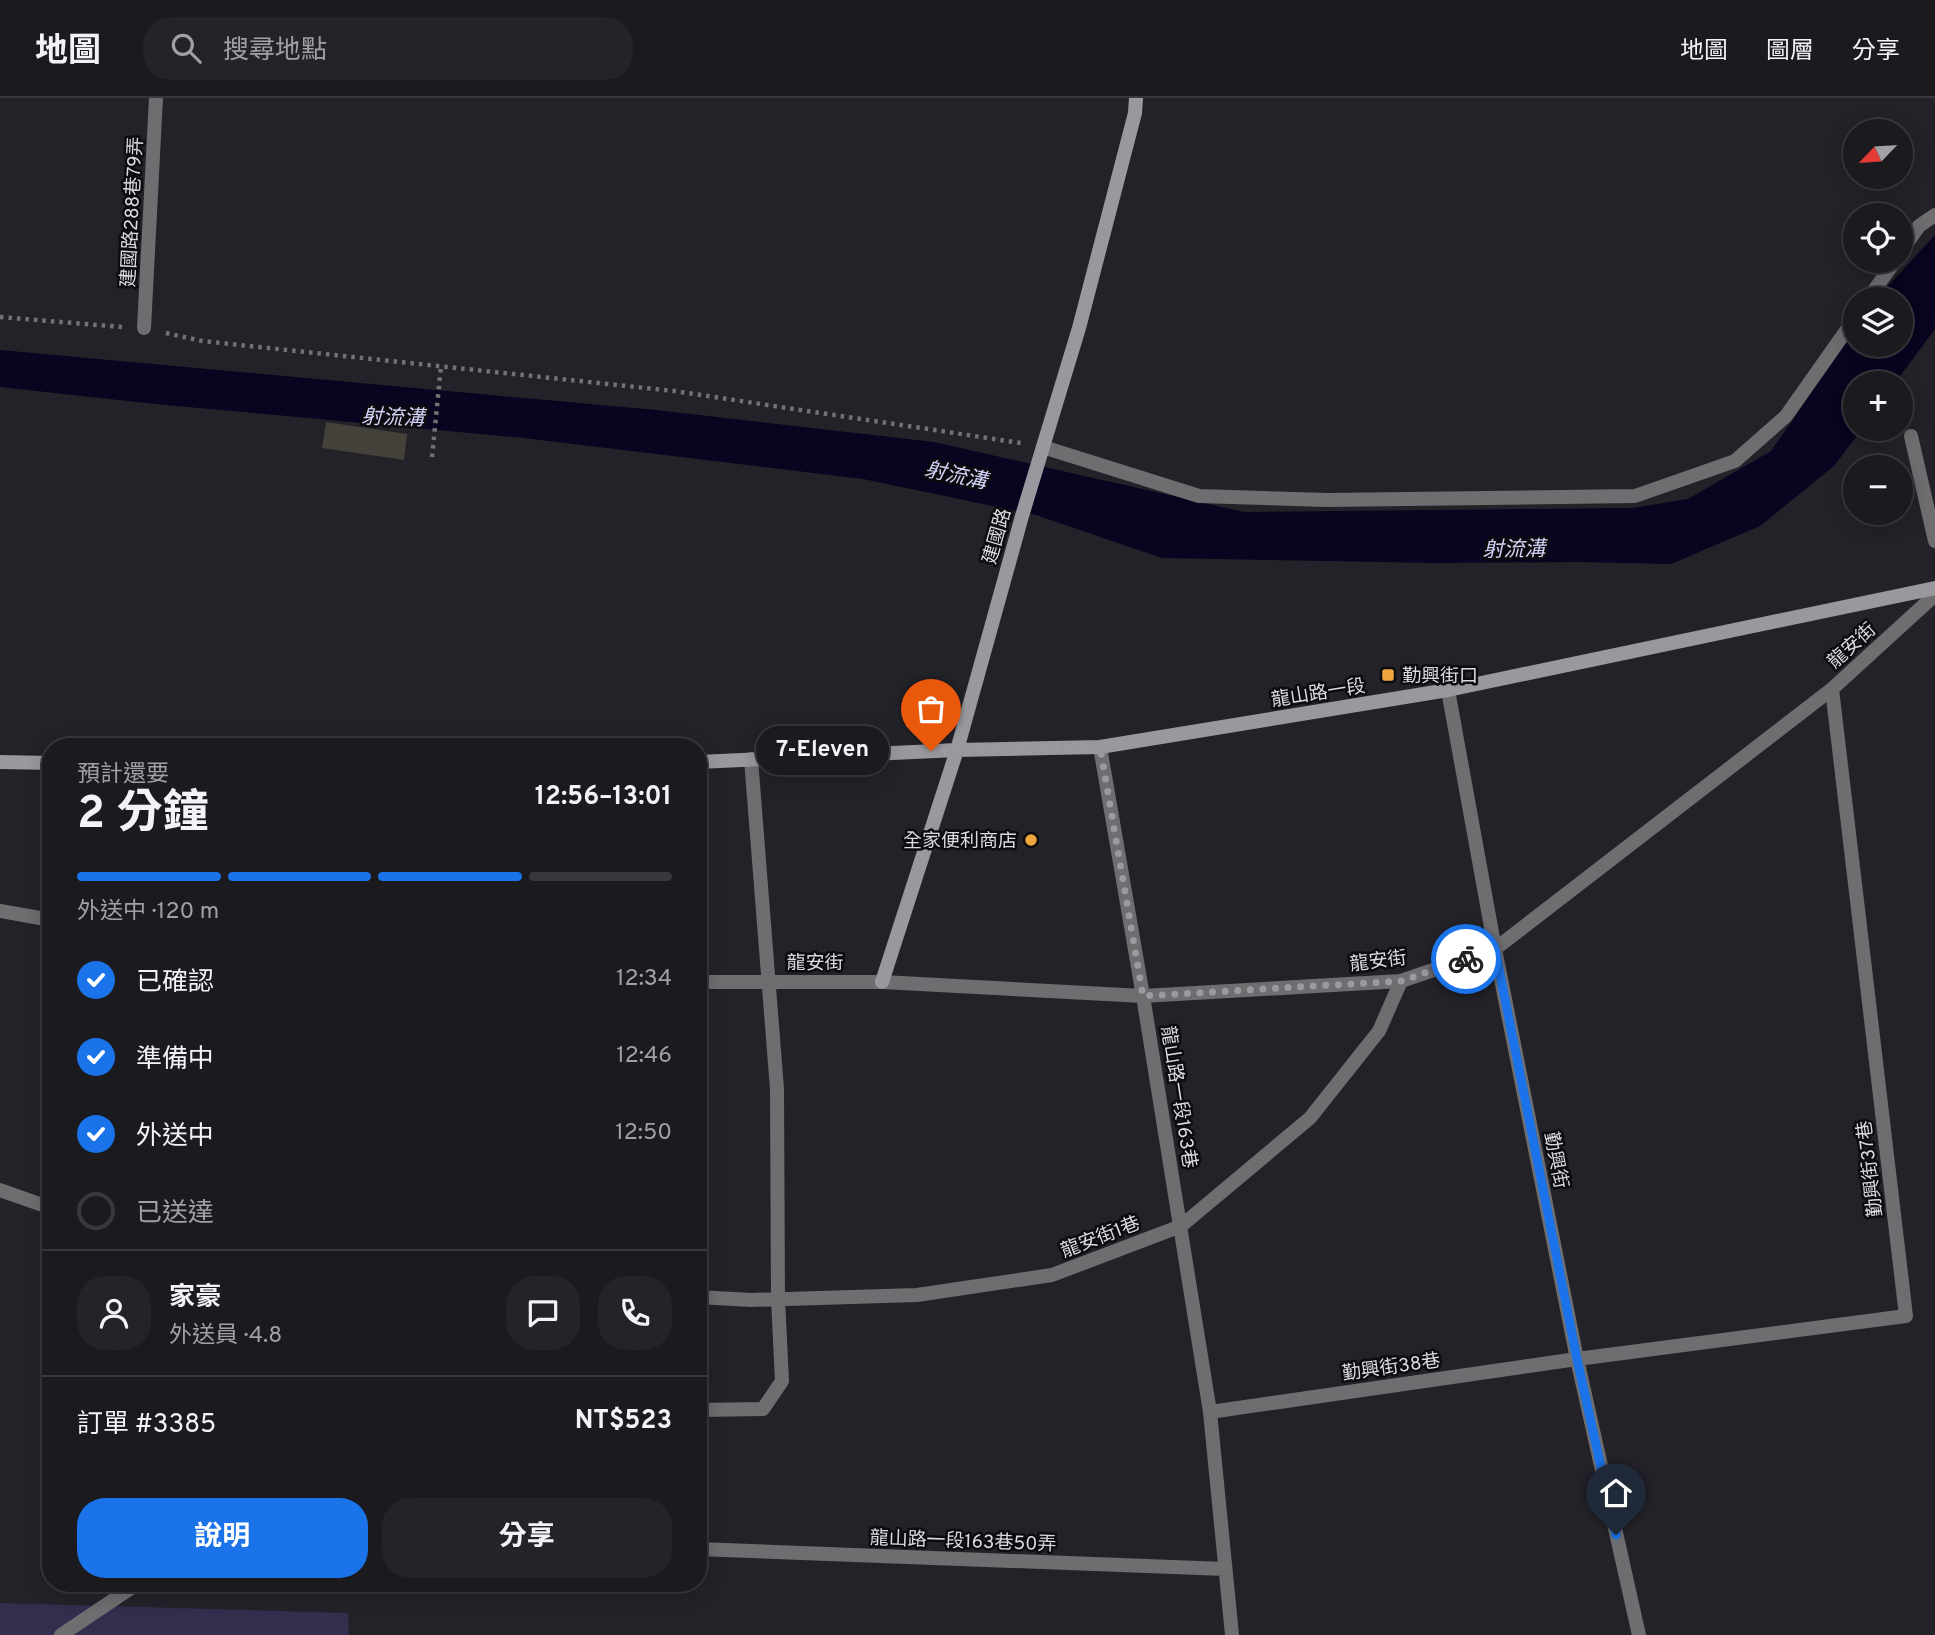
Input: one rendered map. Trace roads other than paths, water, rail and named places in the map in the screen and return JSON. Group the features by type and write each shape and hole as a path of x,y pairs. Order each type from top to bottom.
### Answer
{"street":[{"name":"建國路288巷79弄","path":"144,328 156,98"},
{"name":"建國路","path":"882,982 957,750 1022,516 1079,328 1135,113 1136,98"},
{"path":"1913,235 1919,226 1935,215"},
{"path":"1041,451 1199,496 1327,500 1634,496 1735,461 1786,416 1843,335"},
{"path":"1912,441 1935,541"},
{"name":"龍山路一段","path":"707,761 957,750 1100,747 1448,690 1935,588"},
{"name":"龍安街","path":"707,982 882,982 1143,996 1401,981 1495,949 1832,689 1935,595"},
{"name":"勤興街37巷","path":"1577,1359 1906,1315 1832,689"},
{"name":"勤興街","path":"1448,690 1495,949 1577,1359 1639,1635"},
{"name":"龍山路一段163巷","path":"1100,747 1210,1412 1232,1635"},
{"path":"707,1410 763,1409 782,1381 778,1299 777,1089 751,759"},
{"path":"0,762 42,763"},
{"path":"0,911 42,918"},
{"name":"龍安街1巷","path":"707,1298 751,1300 917,1295 1052,1275 1181,1226 1310,1118 1379,1031 1401,981"},
{"path":"0,1190 42,1206"},
{"name":"勤興街38巷","path":"1210,1412 1577,1359"},
{"name":"龍山路一段163巷50弄","path":"707,1549 1225,1569"},
{"path":"61,1635 125,1592"}],"water":[{"name":"射流溝","path":"1935,235 1935,329 1904,371 1843,371 1843,441 1853,441 1834,466 1760,526 1671,564 1162,558 1036,515 863,479 524,438 0,387 0,350 656,410 934,442 1244,512 1633,508 1688,499 1771,451 1843,347 1843,357 1913,357 1913,287 1887,287 1900,273 1913,273 1913,259"}],"place":[{"name":"勤興街口","path":"1388,675"},
{"name":"7-Eleven","path":"931,751"},
{"name":"全家便利商店","path":"1031,840"}]}
